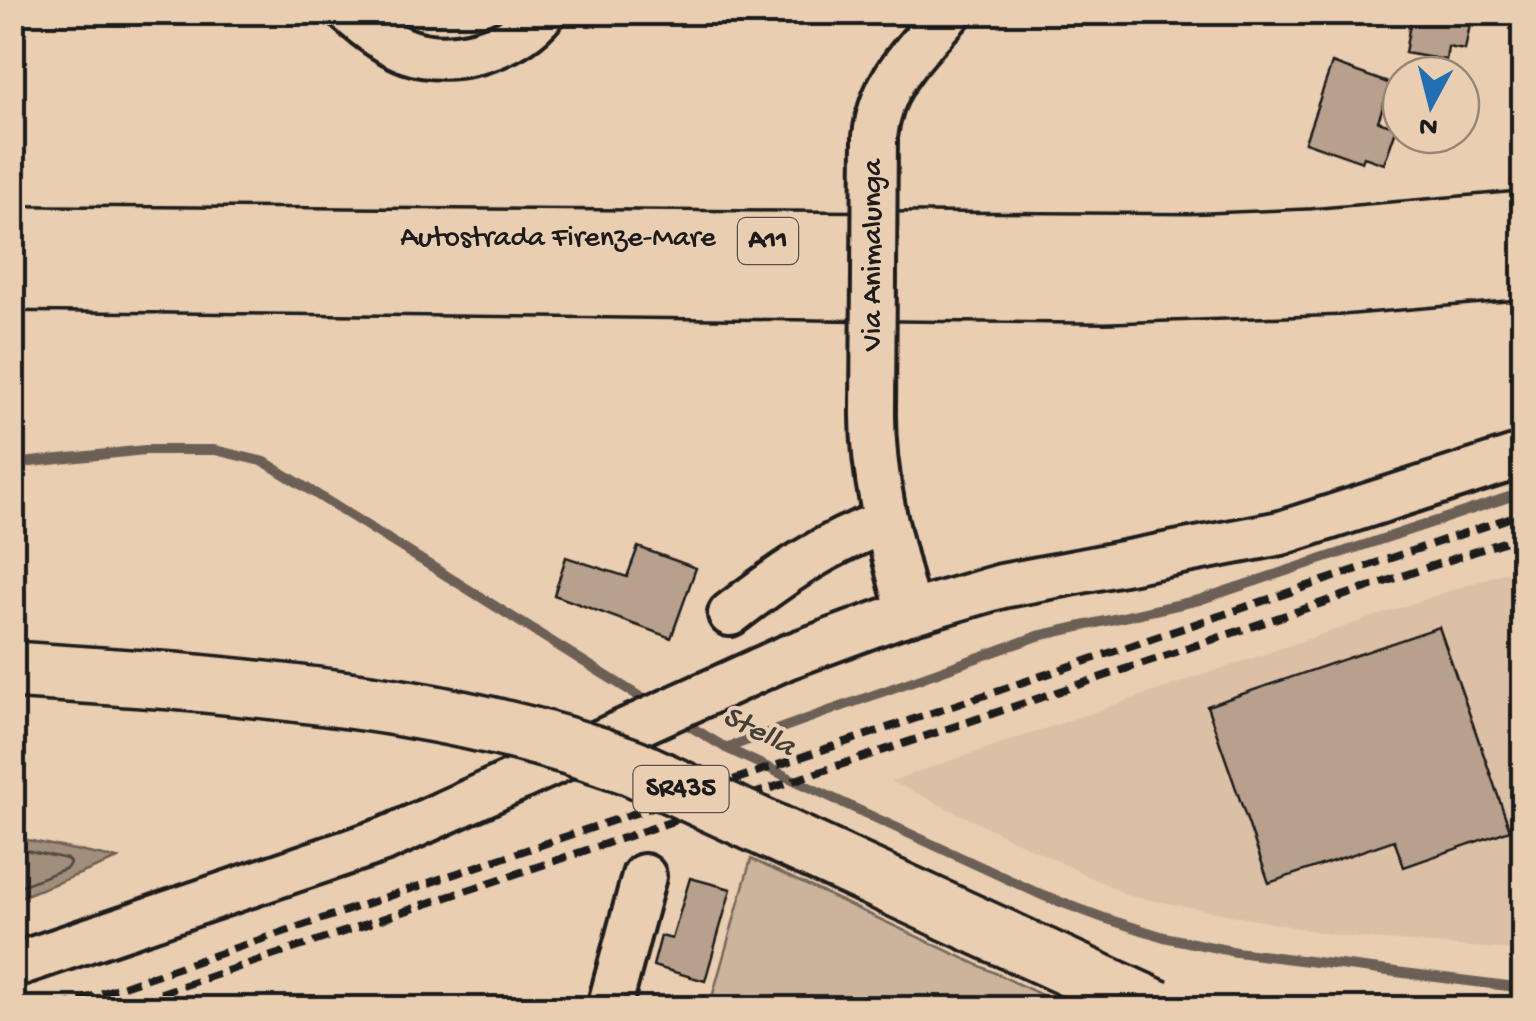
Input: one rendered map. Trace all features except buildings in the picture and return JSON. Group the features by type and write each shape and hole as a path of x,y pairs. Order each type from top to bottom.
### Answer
{"main road":[{"name":"Autostrada Firenze-Mare","path":"12,234 1208,242 1314,238 1524,220"},
{"name":"Autostrada Firenze-Mare","path":"12,282 1104,294 1320,286 1524,270"},
{"name":"SR435","path":"12,670 375,701 471,718 586,750 632,766 1156,1008"}],"street":[{"path":"349,12 375,36 430,58 458,57 505,45 536,23 544,12"},
{"name":"Via Animalunga","path":"909,613 874,462 875,136 890,82 950,12"},
{"path":"12,966 386,839 787,657 909,613 1002,586 1281,533 1524,456"},
{"path":"730,614 804,559 885,522"},
{"path":"609,1008 644,876"}],"shaded area":[{"path":"1523,566 1523,951 1346,937 1130,896 891,781"},
{"path":"751,859 1044,996 1043,1008 709,1008"}],"water":[{"path":"13,837 118,859 13,900"}],"waterway":[{"name":"Stella","path":"12,464 145,450 215,450 265,462 653,705"},
{"path":"726,748 1038,636 1199,600 1524,492"},
{"name":"Stella","path":"676,718 726,748 854,808 1044,896 1104,918 1164,937 1236,952 1524,988"}],"railway":[{"path":"58,1008 1524,513"},
{"path":"117,1008 1524,535"}]}
